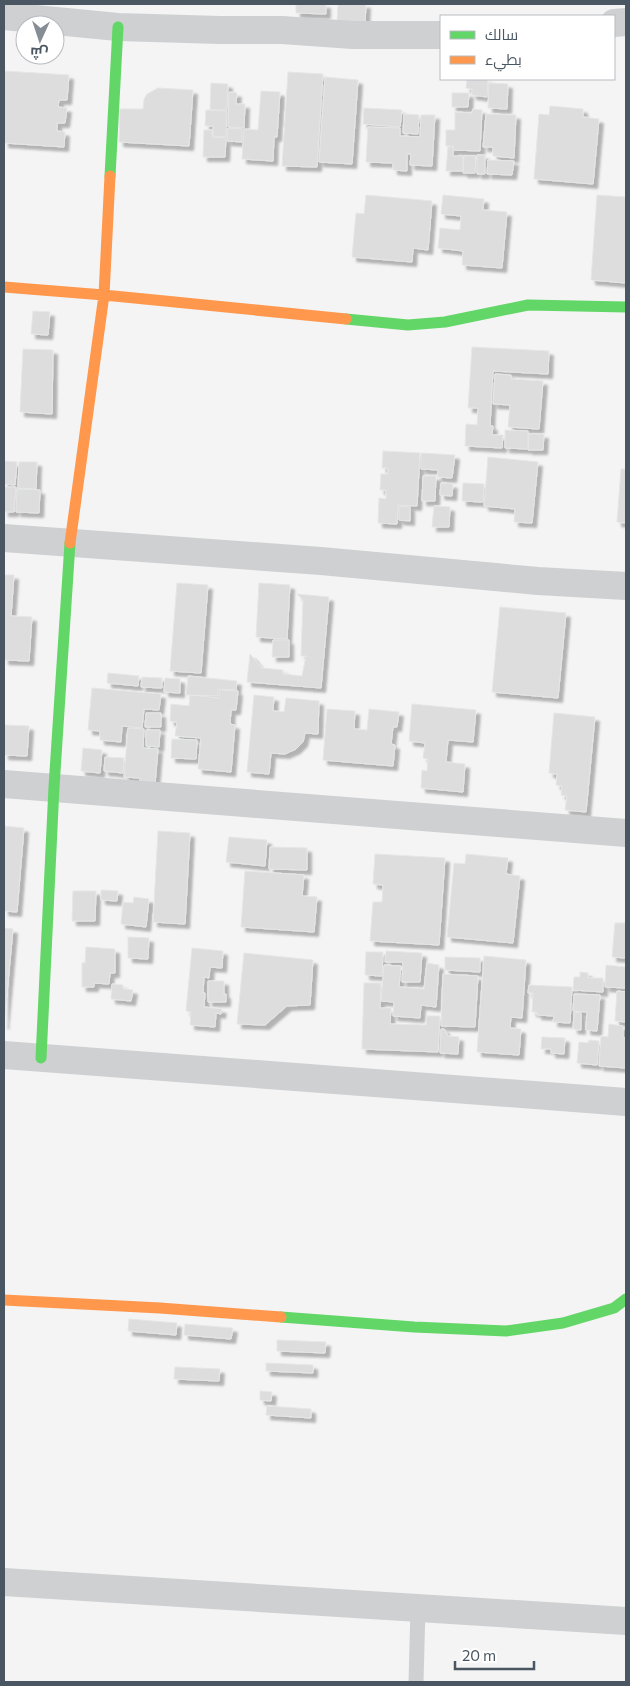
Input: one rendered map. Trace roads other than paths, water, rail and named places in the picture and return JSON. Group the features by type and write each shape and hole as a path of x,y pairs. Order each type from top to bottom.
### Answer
{"street":[{"path":"4,16 118,27 282,30 353,35 440,35"},
{"path":"41,1058 54,787 70,543 104,295 118,27"},
{"path":"4,287 104,295 408,326 445,322 528,305 626,307"},
{"path":"4,538 321,561 538,581 626,586"},
{"path":"4,784 626,833"},
{"path":"4,1055 626,1102"},
{"path":"4,1300 160,1308 414,1327 506,1331 563,1323 614,1308 626,1299"},
{"path":"4,1582 626,1621"}],"lane":[{"path":"416,1682 418,1608"}]}
